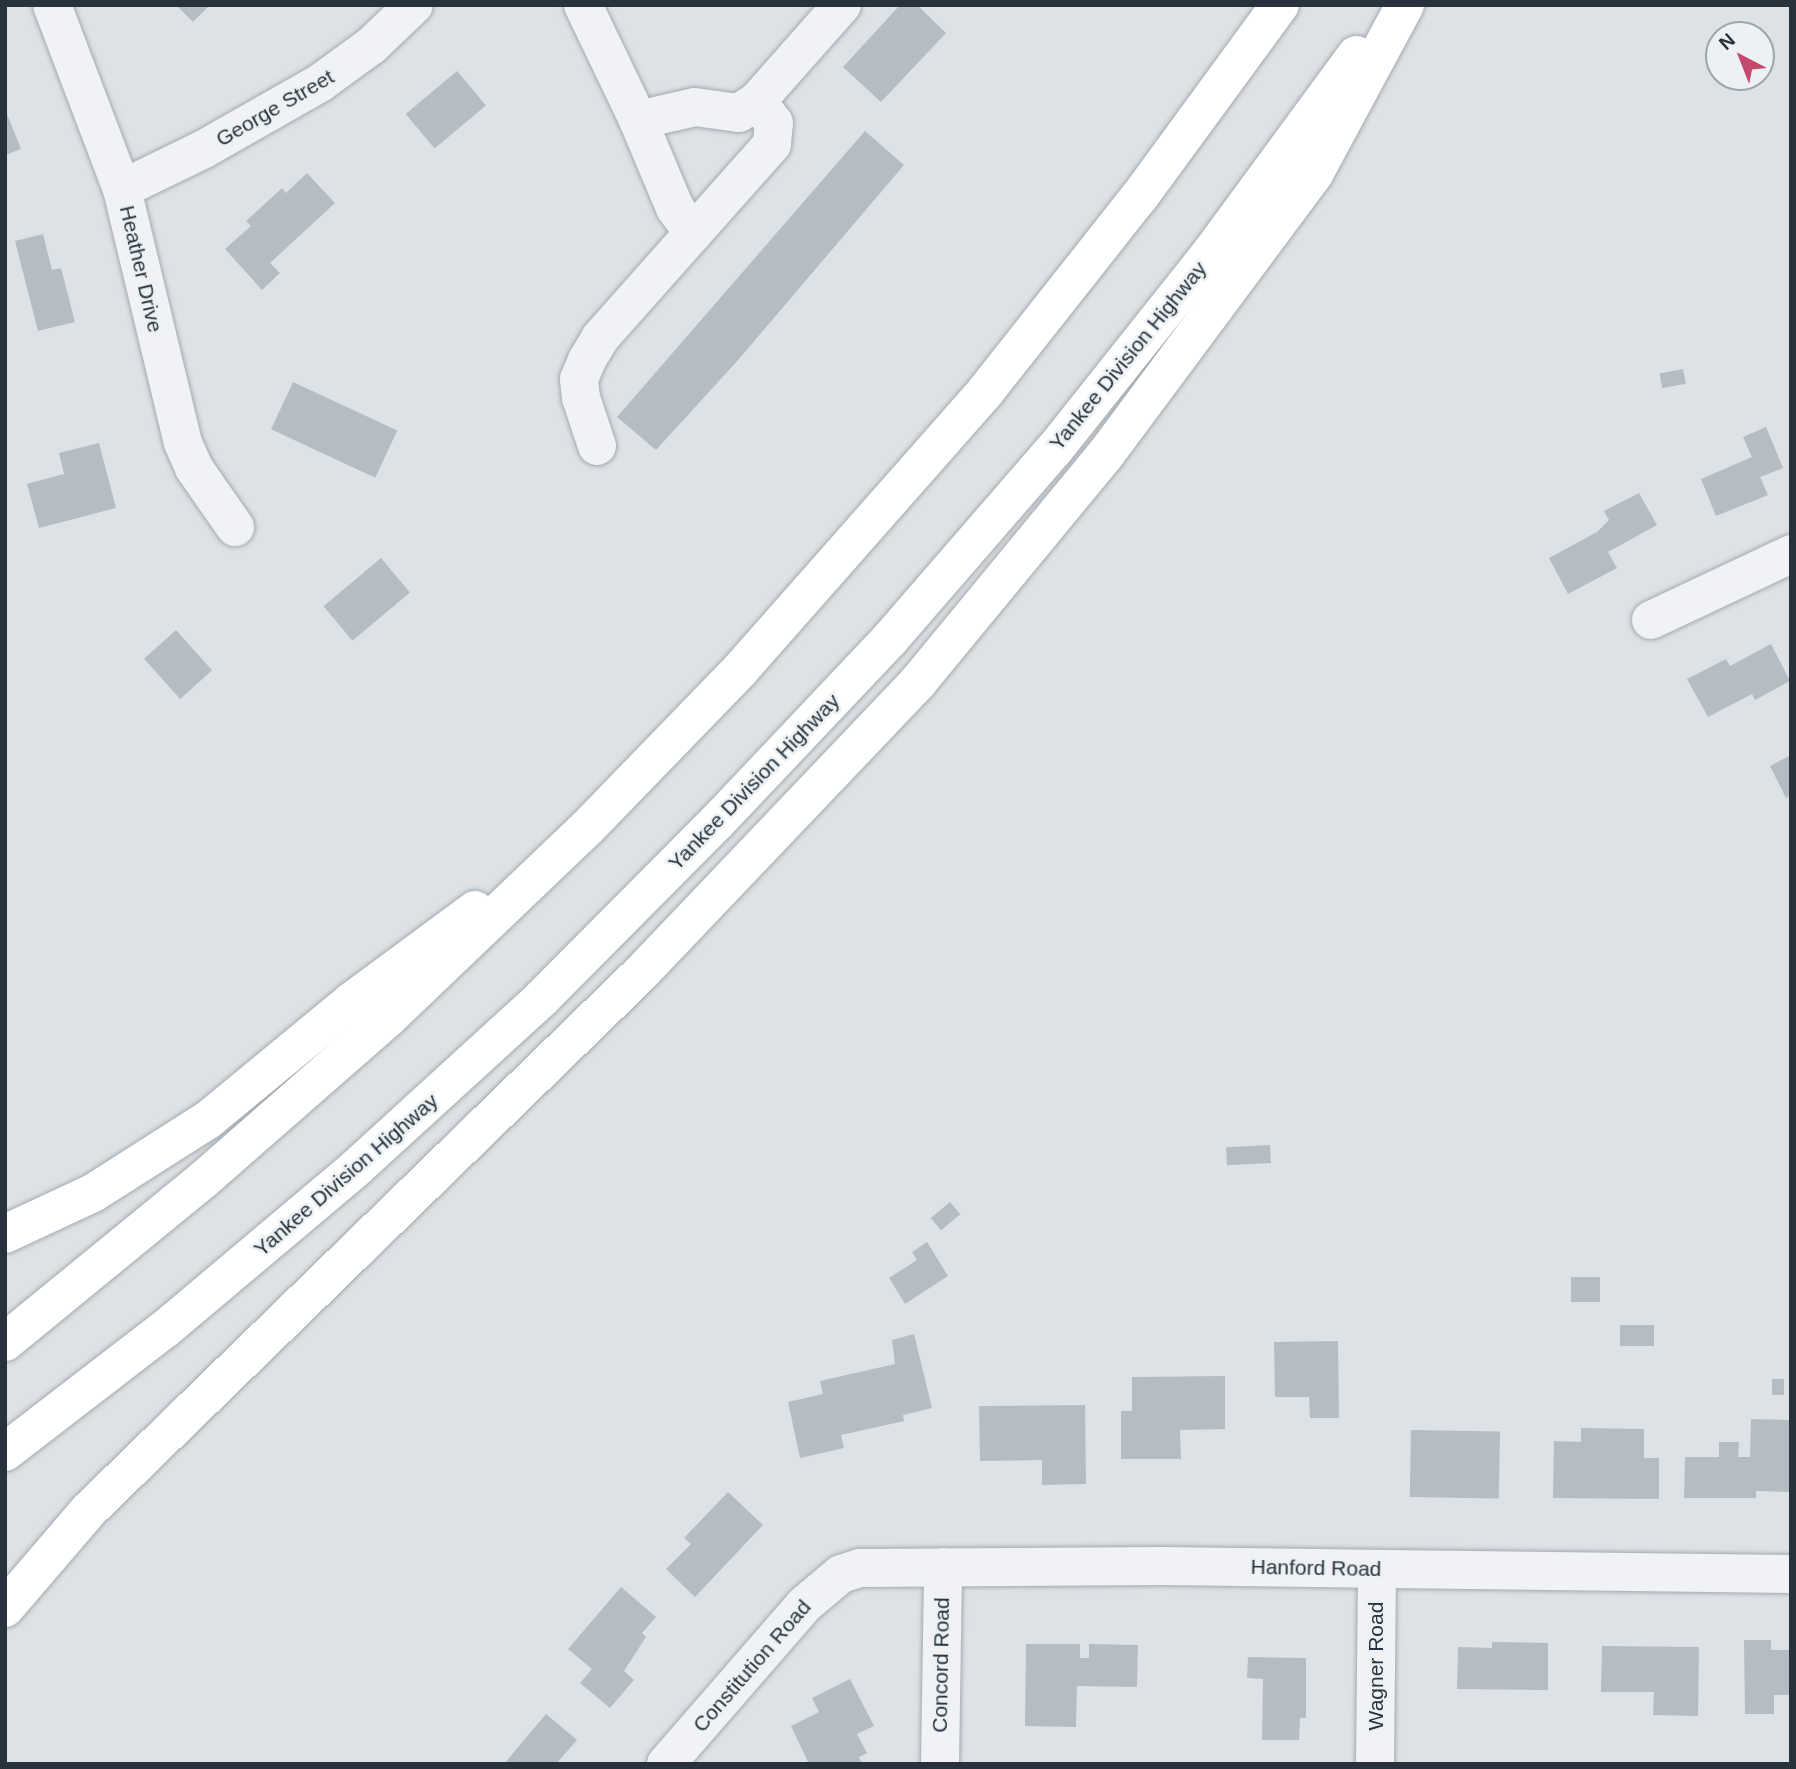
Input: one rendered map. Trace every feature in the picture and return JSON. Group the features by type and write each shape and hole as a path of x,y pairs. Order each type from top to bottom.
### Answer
{"highway":[{"path":"5,1342 338,1063 476,938 587,828 813,591 985,392 1140,196 1280,5"},
{"name":"Yankee Division Highway","path":"5,1452 175,1321 441,1092 630,912 804,732 973,544 1132,354 1392,5"},
{"path":"5,1608 88,1511 642,972 918,682 1106,454 1314,174 1405,5"},
{"path":"5,1234 93,1193 209,1119 352,1001 587,828"}],"street":[{"name":"Heather Drive","path":"52,5 122,189 183,443 194,468 235,527"},
{"name":"George Street","path":"122,189 204,149 320,83 371,46 414,5"},
{"path":"583,5 638,120 670,197 693,233"},
{"path":"638,120 695,107 733,115 757,101 842,5"},
{"path":"597,446 581,398 579,379 587,360 600,338 772,144 774,123 757,101"},
{"path":"1651,620 1791,554"},
{"name":"Hanford Road","path":"841,1574 881,1566 1791,1574"},
{"name":"Concord Road","path":"940,1764 943,1567"},
{"name":"Wagner Road","path":"1375,1764 1377,1569"},
{"name":"Constitution Road","path":"666,1764 804,1605 841,1574"}],"building":[{"path":"176,5 210,5 193,22"},
{"path":"900,5 917,5 946,33 881,102 843,67"},
{"path":"457,71 486,105 435,149 406,114"},
{"path":"5,109 21,149 5,155"},
{"path":"865,131 904,165 739,359 656,450 617,417"},
{"path":"307,173 335,203 270,263 280,273 262,290 225,249 251,226 246,221 282,188 286,193"},
{"path":"43,234 52,270 61,268 75,322 38,331 15,241"},
{"path":"1683,369 1686,384 1662,388 1659,374"},
{"path":"293,382 397,431 375,478 271,429"},
{"path":"1766,427 1783,468 1760,477 1768,495 1716,516 1701,479 1752,457 1743,437"},
{"path":"99,443 116,508 39,528 27,484 64,474 59,453"},
{"path":"1639,493 1657,525 1608,552 1617,568 1568,594 1549,558 1597,532 1609,520 1604,511"},
{"path":"381,558 410,592 352,641 324,606"},
{"path":"176,630 212,670 180,699 144,659"},
{"path":"1771,644 1790,681 1755,700 1752,694 1708,717 1687,679 1726,659 1730,666"},
{"path":"1791,755 1791,795 1786,798 1770,766"},
{"path":"1270,1145 1271,1163 1227,1165 1226,1147"},
{"path":"950,1202 960,1214 941,1230 931,1218"},
{"path":"927,1242 948,1276 905,1304 889,1278 917,1260 912,1252"},
{"path":"1571,1277 1600,1277 1600,1302 1571,1302"},
{"path":"1620,1325 1654,1325 1654,1346 1620,1346"},
{"path":"914,1334 932,1408 903,1415 904,1421 841,1435 844,1448 800,1458 788,1402 823,1394 820,1381 895,1364 892,1340"},
{"path":"1338,1341 1339,1418 1310,1418 1309,1397 1275,1397 1274,1342"},
{"path":"1225,1376 1225,1429 1180,1430 1181,1459 1121,1459 1121,1411 1132,1411 1132,1377"},
{"path":"1772,1379 1784,1379 1784,1395 1772,1395"},
{"path":"1085,1405 1086,1484 1042,1485 1042,1460 980,1461 979,1406"},
{"path":"1751,1419 1791,1420 1791,1492 1756,1491 1756,1498 1684,1498 1685,1457 1719,1457 1719,1442 1739,1442 1738,1457 1750,1457"},
{"path":"1581,1428 1644,1429 1644,1458 1659,1458 1659,1499 1553,1498 1554,1441 1581,1442"},
{"path":"1411,1430 1500,1432 1499,1499 1410,1497"},
{"path":"728,1492 763,1525 695,1597 666,1569 691,1544 684,1538"},
{"path":"621,1587 656,1617 642,1633 646,1637 624,1671 634,1680 610,1708 580,1683 592,1669 568,1649"},
{"path":"1744,1640 1771,1640 1771,1650 1791,1650 1791,1695 1774,1695 1774,1714 1745,1714"},
{"path":"1492,1642 1548,1643 1548,1690 1457,1689 1458,1647 1492,1648"},
{"path":"1026,1644 1080,1644 1080,1658 1089,1658 1089,1644 1138,1645 1137,1687 1077,1686 1076,1727 1025,1726"},
{"path":"1602,1646 1699,1647 1698,1716 1653,1715 1654,1692 1601,1692"},
{"path":"1248,1657 1306,1658 1306,1718 1300,1718 1299,1740 1262,1740 1263,1679 1247,1678"},
{"path":"850,1679 874,1726 857,1734 867,1753 859,1757 862,1764 809,1764 791,1726 819,1712 812,1698"},
{"path":"546,1714 577,1740 556,1764 504,1764"}]}
